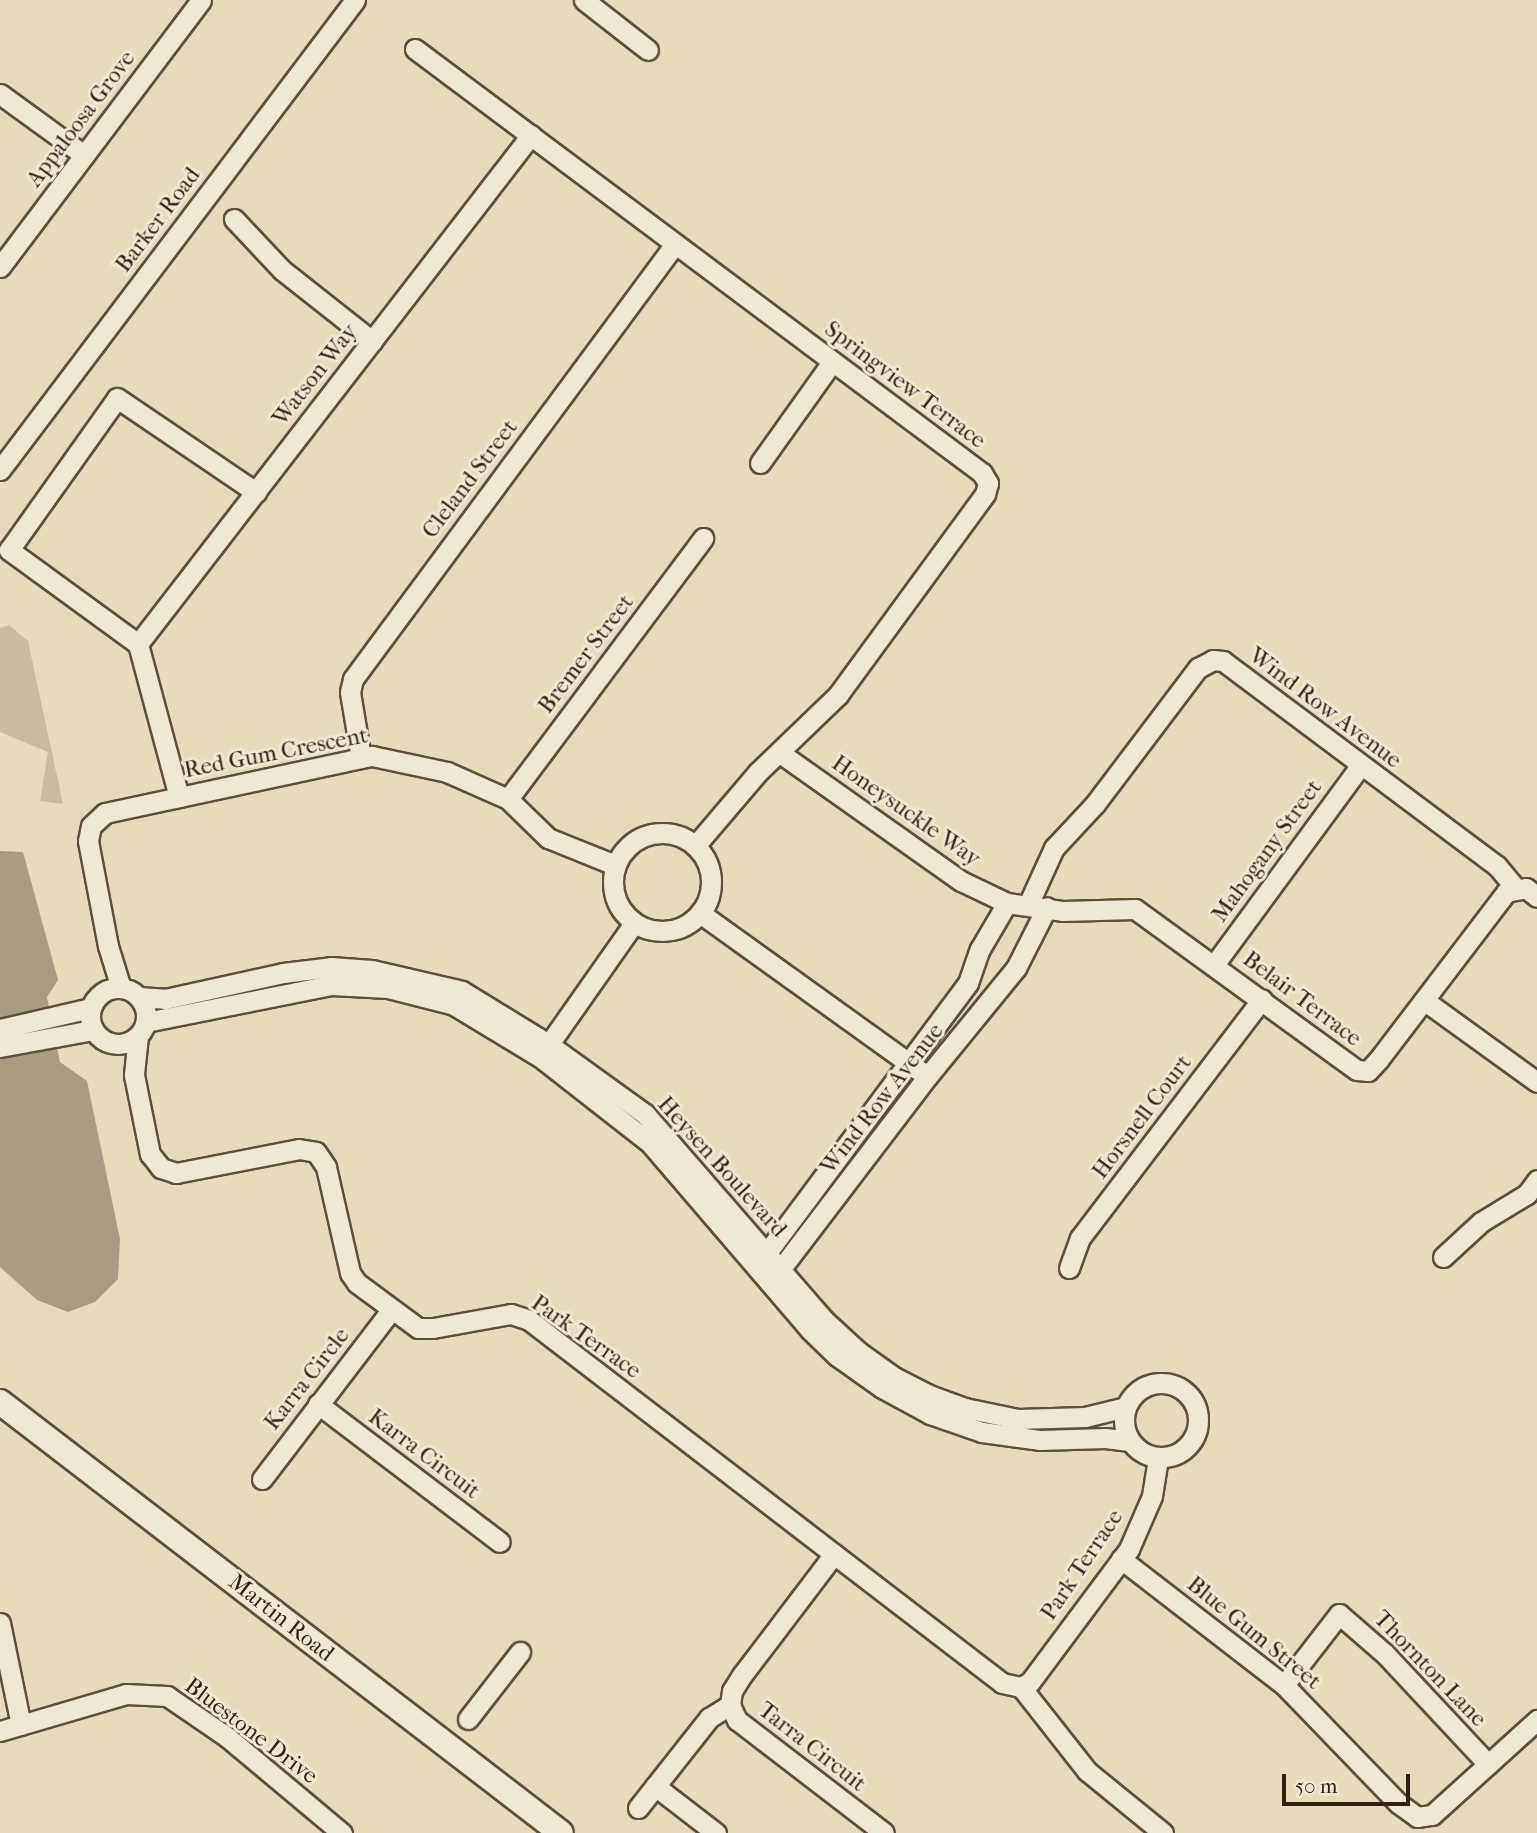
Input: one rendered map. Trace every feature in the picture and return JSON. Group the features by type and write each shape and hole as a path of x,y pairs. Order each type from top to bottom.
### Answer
{"street":[{"name":"Appaloosa Grove","path":"0,267 201,0"},
{"name":"Barker Road","path":"0,470 355,0"},
{"path":"584,0 648,50"},
{"name":"Springview Terrace","path":"415,49 982,473 988,483 985,494 871,653 817,717 758,772 695,846"},
{"path":"0,94 84,155"},
{"name":"Watson Way","path":"138,645 531,135"},
{"path":"234,219 282,270 372,341"},
{"name":"Cleland Street","path":"361,758 350,692 352,679 676,244"},
{"path":"760,463 832,362"},
{"path":"179,797 138,645 9,550 117,398 256,492"},
{"name":"Bremer Street","path":"508,799 702,538"},
{"name":"Wind Row Avenue","path":"776,1276 927,1077 1016,968 1054,848 1095,804 1198,668 1213,660 1223,661 1497,866 1516,888"},
{"name":"Honeysuckle Way","path":"780,752 961,881 1007,903"},
{"name":"Red Gum Crescent","path":"113,990 108,946 88,841 91,826 105,813 372,756 447,772 508,799 548,838 615,865"},
{"name":"Mahogany Street","path":"1214,965 1360,766"},
{"path":"666,833 682,837 695,846 710,871 711,886 700,913 689,923 662,931 634,923 622,912 614,897 612,881 615,865 623,851 635,840 650,834 666,833"},
{"path":"1516,888 1525,888 1537,897"},
{"name":"Belair Terrace","path":"1007,903 1063,912 1135,909 1357,1070 1368,1071 1425,1001 1506,892 1516,888"},
{"name":"Wind Row Avenue","path":"762,1260 911,1064 968,983 980,950 1007,903"},
{"path":"700,913 927,1077"},
{"path":"544,1050 634,923"},
{"name":"Heysen Boulevard","path":"139,998 165,999 283,973 331,967 372,970 462,991 544,1050 650,1143 776,1276 838,1335 894,1377 929,1395 991,1415 1039,1420 1085,1417 1126,1407"},
{"name":"Heysen Boulevard","path":"142,1029 331,985 388,988 454,1005 544,1050"},
{"path":"0,1047 60,1026 91,1008 113,990 139,998 144,1004 134,1073"},
{"name":"Horsnell Court","path":"1069,1268 1080,1238 1262,999"},
{"path":"1425,1001 1537,1082"},
{"path":"91,1008 93,1030"},
{"path":"0,1029 60,1026 93,1030 105,1042 122,1044 142,1029"},
{"path":"114,1044 134,1073"},
{"name":"Park Terrace","path":"134,1073 150,1154 161,1168 177,1172 299,1149 316,1152 327,1167 350,1273 357,1283 411,1325 425,1329 511,1314 529,1320 1002,1682 1021,1687 1087,1772 1163,1833"},
{"path":"1443,1257 1480,1222 1527,1194 1537,1180"},
{"name":"Heysen Boulevard","path":"776,1276 810,1330 837,1356 882,1388 930,1414 960,1426 1009,1438 1064,1441 1119,1438 1130,1441"},
{"name":"Karra Circle","path":"262,1479 391,1310"},
{"path":"1166,1384 1188,1395 1198,1418 1191,1442 1182,1450 1158,1457 1138,1449 1130,1441 1123,1418 1126,1407 1142,1388 1166,1384"},
{"name":"Martin Road","path":"0,1402 561,1833"},
{"name":"Karra Circuit","path":"317,1404 500,1542"},
{"name":"Park Terrace","path":"1021,1687 1030,1682 1140,1529 1152,1496 1158,1457"},
{"name":"Tarra Circuit","path":"834,1554 742,1675 732,1691 730,1705 737,1720 884,1833"},
{"name":"Blue Gum Street","path":"1121,1559 1284,1685 1398,1804 1426,1825 1432,1815 1537,1720"},
{"name":"Thornton Lane","path":"1284,1685 1339,1614 1385,1654 1488,1764"},
{"path":"0,1623 21,1725"},
{"path":"468,1719 520,1652"},
{"name":"Bluestone Drive","path":"0,1731 126,1693 167,1696 227,1737 342,1833"},
{"path":"638,1808 709,1718 730,1705"},
{"path":"655,1786 716,1833"}],"shaded area":[{"path":"9,625 28,641 63,804 40,801 48,752 0,732 0,628"},
{"path":"0,851 23,852 58,980 47,997 60,1062 87,1081 120,1239 118,1279 95,1302 68,1312 37,1300 0,1267"}]}
